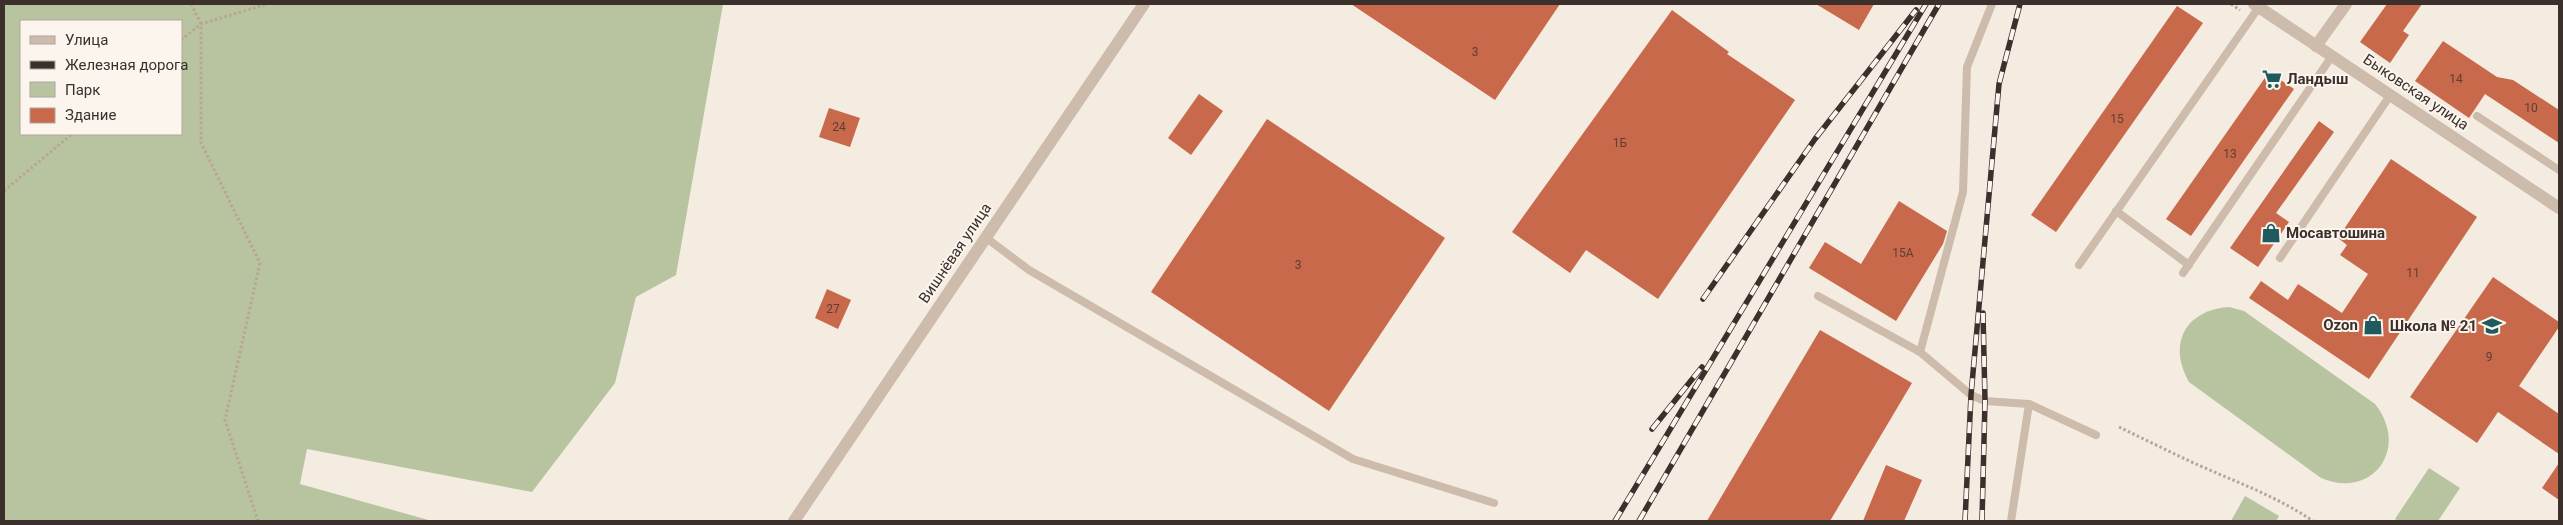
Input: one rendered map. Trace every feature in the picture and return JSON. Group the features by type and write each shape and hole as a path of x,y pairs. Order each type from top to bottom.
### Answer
{"street":[{"name":"Вишнёвая улица","path":"794,521 1144,4"},
{"path":"2316,46 2346,4"},
{"name":"Быковская улица","path":"2257,6 2559,208"}],"lane":[{"path":"1920,352 1963,192 1966,67 1992,4"},
{"path":"2079,265 2257,6"},
{"path":"2183,273 2332,56"},
{"path":"2280,258 2391,94"},
{"path":"2477,116 2559,170"},
{"path":"2116,211 2188,265"},
{"path":"985,237 1029,270 1352,458 1494,503"},
{"path":"1818,296 1920,352 1971,395 1985,401 2029,404 2096,435"},
{"path":"2011,521 2029,404"}],"path":[{"path":"191,4 200,24 201,143 260,263 225,420 258,521"},
{"path":"182,39 200,24 266,4"},
{"path":"4,192 71,135"},
{"path":"2119,427 2196,464 2250,485 2290,506 2313,521"}],"green space":[{"path":"4,4 723,4 676,275 636,297 615,383 532,492 307,449 300,484 432,521 4,521"},
{"path":"2229,307 2244,311 2375,404 2385,421 2389,437 2387,453 2381,466 2370,476 2356,482 2340,483 2321,478 2189,382 2180,354 2181,342 2185,331 2202,314 2214,309"},
{"path":"2429,468 2460,488 2438,521 2398,521 2395,519"},
{"path":"2245,496 2279,516 2276,521 2231,521"}],"building":[{"path":"1351,4 1560,4 1495,100"},
{"path":"1816,4 1874,4 1859,30"},
{"path":"2387,4 2422,4 2403,31 2409,35 2390,63 2360,42"},
{"path":"2177,6 2203,23 2056,232 2031,215"},
{"path":"1672,10 1729,52 1727,54 1795,100 1658,299 1586,250 1570,273 1512,232"},
{"path":"2443,41 2497,77 2513,80 2559,110 2559,143 2485,94 2469,118 2415,81"},
{"path":"2269,72 2294,89 2191,236 2166,219"},
{"path":"1199,94 1223,111 1191,155 1168,138"},
{"path":"829,108 860,118 850,147 819,137"},
{"path":"1267,119 1445,238 1329,411 1151,292"},
{"path":"2319,121 2334,132 2276,213 2289,222 2258,267 2230,248"},
{"path":"2391,159 2477,217 2369,379 2249,298 2261,281 2288,300 2298,284 2342,313 2368,274 2340,255 2347,245 2338,238"},
{"path":"1899,201 1947,231 1943,244 1896,321 1809,268 1825,242 1861,264"},
{"path":"2493,277 2559,322 2559,327 2519,386 2559,414 2559,454 2498,412 2477,443 2410,397"},
{"path":"827,289 851,300 838,329 815,318"},
{"path":"1820,330 1912,383 1830,521 1707,521"},
{"path":"2559,463 2559,500 2542,488"},
{"path":"1886,465 1922,480 1904,521 1863,521"}],"railway":[{"path":"1615,521 1926,4"},
{"path":"1639,521 1939,4"},
{"path":"1965,521 1971,395 1999,84 2020,4"},
{"path":"1703,299 1815,139 1916,10"},
{"path":"1982,521 1985,401 1983,313"},
{"path":"1652,429 1702,367"}],"place":[{"name":"Ландыш","path":"2272,79"},
{"name":"Мосавтошина","path":"2271,233"},
{"name":"Ozon","path":"2373,325"},
{"name":"Школа № 21","path":"2492,326"}]}
